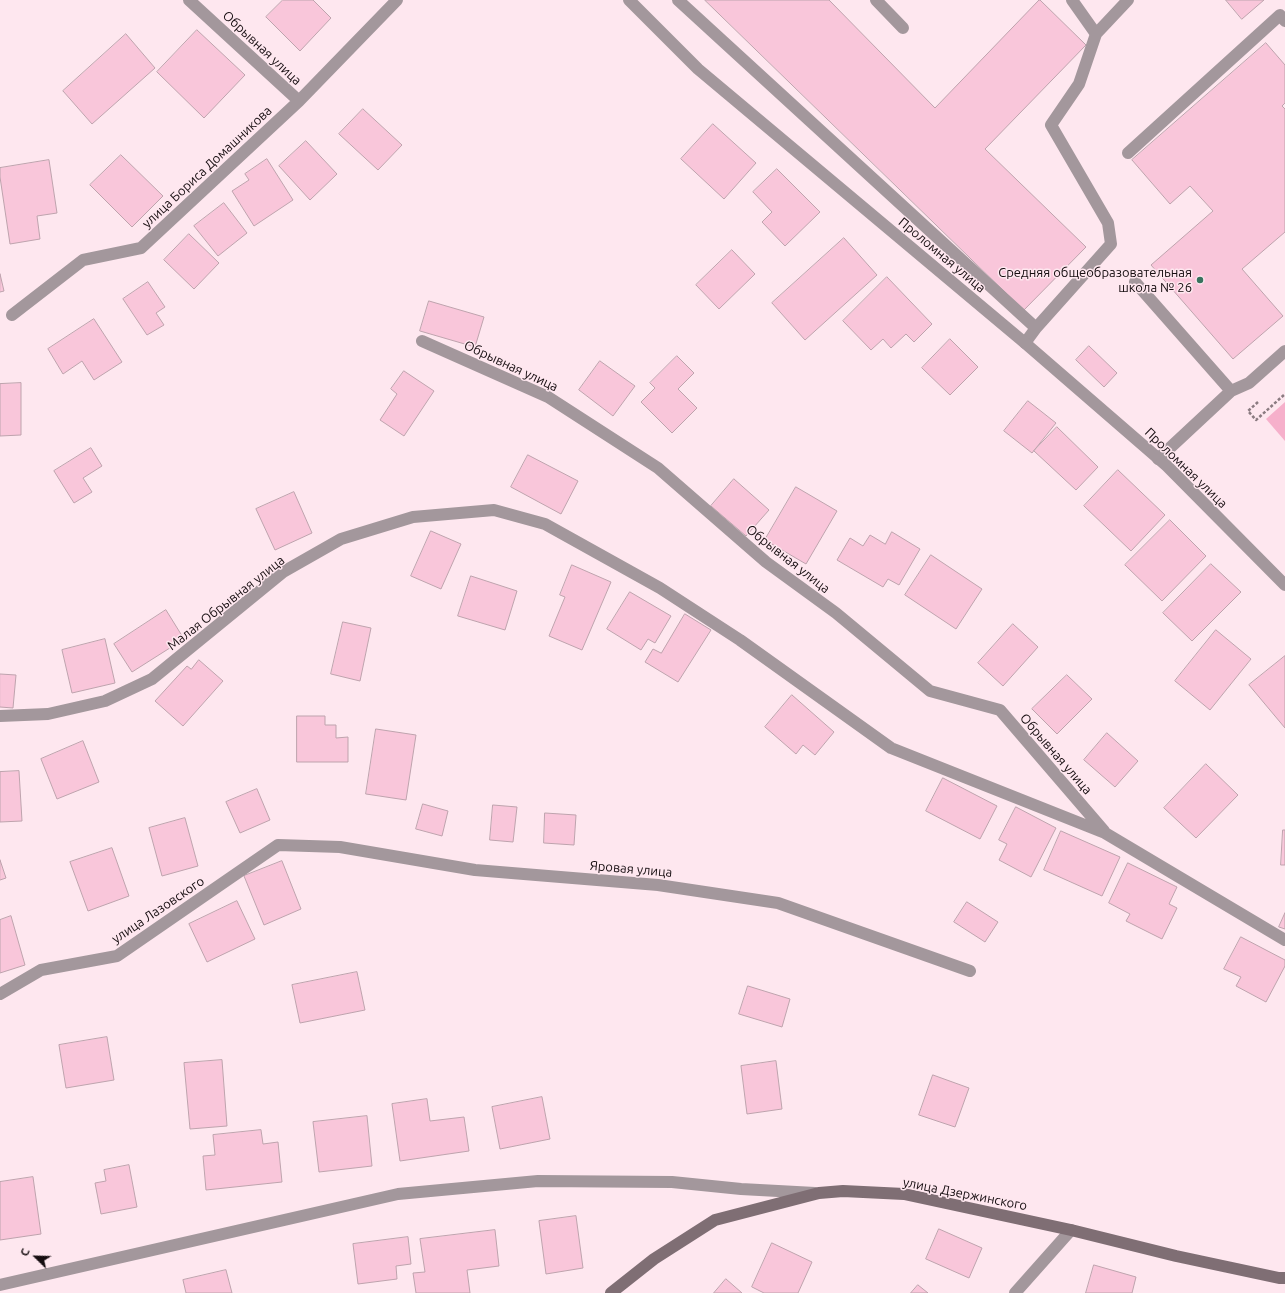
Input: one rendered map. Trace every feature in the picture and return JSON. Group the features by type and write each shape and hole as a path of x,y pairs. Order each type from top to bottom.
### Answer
{"street":[{"name":"Обрывная улица","path":"189,0 298,101"},
{"name":"улица Бориса Домашникова","path":"12,315 82,260 141,248 298,101 397,0"},
{"name":"Проломная улица","path":"629,0 698,69 1025,343 1158,459 1285,585"},
{"path":"678,0 1036,328"},
{"path":"876,0 903,28"},
{"path":"1072,0 1096,34"},
{"path":"1025,343 1036,328 1111,244 1108,223 1050,126 1079,84 1096,34 1128,0"},
{"path":"1128,153 1280,15 1285,21"},
{"path":"1136,282 1231,391"},
{"name":"Обрывная улица","path":"422,341 548,397 658,468 766,562 836,613 930,691 1000,710 1105,833"},
{"path":"1158,459 1231,391 1249,383 1285,351"},
{"name":"Обрывная улица","path":"494,510 546,524 660,588 740,640 891,748 1105,833 1285,940"},
{"name":"Малая Обрывная улица","path":"0,716 48,714 105,701 152,679 283,572 341,539 413,517 494,510"},
{"name":"Яровая улица","path":"278,845 340,847 475,870 658,884 778,903 970,971"},
{"name":"улица Лазовского","path":"0,994 41,970 117,956 278,845"},
{"path":"0,1285 398,1194 538,1180 672,1182 741,1189 819,1193"},
{"name":"улица Дзержинского","path":"611,1293 654,1259 716,1220 819,1193 843,1191 904,1194 1071,1230 1184,1258 1285,1278"},
{"path":"1015,1293 1071,1230"}],"path":[{"path":"1248,411 1256,420 1285,394"}],"shaded area":[{"path":"1285,402 1285,441 1266,419"}],"building":[{"path":"283,0 313,0 331,18 300,51 266,17"},
{"path":"705,0 829,0 935,108 1040,0 1086,45 985,149 1086,247 1024,310"},
{"path":"1226,0 1264,0 1242,19"},
{"path":"197,30 245,75 204,118 157,72"},
{"path":"126,34 155,68 92,124 63,91"},
{"path":"1266,43 1285,65 1285,103 1282,106 1285,109 1285,232 1242,269 1283,316 1233,359 1151,265 1213,211 1190,186 1170,204 1132,160"},
{"path":"363,109 402,145 378,170 339,134"},
{"path":"713,124 756,163 724,199 681,159"},
{"path":"306,141 337,174 310,200 279,166"},
{"path":"121,155 163,196 132,227 90,185"},
{"path":"267,159 293,200 254,226 232,191 249,180 245,174"},
{"path":"49,160 57,213 37,216 40,239 10,244 0,168"},
{"path":"777,169 820,212 785,246 762,222 772,212 753,192"},
{"path":"224,203 247,233 218,256 194,226"},
{"path":"189,234 219,263 194,289 164,260"},
{"path":"844,238 877,275 805,340 772,303"},
{"path":"732,250 755,274 719,309 696,285"},
{"path":"0,274 4,291 0,292"},
{"path":"887,277 932,324 914,342 906,334 891,348 883,339 871,350 843,321"},
{"path":"148,282 165,307 156,313 164,325 147,335 123,299"},
{"path":"429,301 484,317 475,347 420,331"},
{"path":"94,319 122,362 94,380 82,361 63,374 48,349"},
{"path":"950,339 978,367 950,395 922,368"},
{"path":"1089,346 1117,373 1104,387 1076,360"},
{"path":"677,356 694,373 678,389 697,408 672,433 641,402 655,388 650,383"},
{"path":"600,361 635,386 613,416 579,390"},
{"path":"404,371 434,391 404,436 380,420 397,394 391,389"},
{"path":"21,383 21,435 0,436 0,384"},
{"path":"1028,401 1056,423 1032,453 1004,431"},
{"path":"1057,427 1098,467 1076,490 1034,451"},
{"path":"91,448 102,466 83,478 92,492 74,503 54,471"},
{"path":"528,455 578,481 561,514 511,487"},
{"path":"1118,470 1165,515 1131,551 1084,506"},
{"path":"734,479 769,510 746,536 711,506"},
{"path":"796,487 837,511 806,564 765,540"},
{"path":"294,492 312,533 275,550 256,509"},
{"path":"1170,520 1206,556 1162,601 1125,565"},
{"path":"431,531 461,544 441,589 411,576"},
{"path":"892,532 920,549 899,585 888,579 883,587 837,560 850,538 863,546 870,535 885,544"},
{"path":"931,555 982,589 956,629 905,595"},
{"path":"1211,564 1241,592 1192,641 1163,613"},
{"path":"572,565 611,582 582,650 549,636 565,597 560,595"},
{"path":"471,576 517,591 505,630 458,616"},
{"path":"630,592 671,616 655,643 648,639 641,650 607,629"},
{"path":"166,610 184,639 132,672 114,644"},
{"path":"685,614 711,630 678,682 645,662 653,649 661,653"},
{"path":"343,622 371,628 360,681 331,674"},
{"path":"1013,624 1038,647 1003,686 978,663"},
{"path":"1216,630 1251,659 1210,710 1175,681"},
{"path":"105,639 115,683 72,693 62,650"},
{"path":"1285,656 1285,728 1249,685"},
{"path":"199,660 223,681 183,726 155,701 187,666 191,669"},
{"path":"0,674 16,675 13,708 0,707"},
{"path":"1067,675 1092,699 1057,734 1032,709"},
{"path":"792,695 834,732 815,755 803,745 796,754 765,727"},
{"path":"297,716 325,716 325,725 336,725 336,738 348,737 348,762 297,762"},
{"path":"376,729 416,735 406,800 366,794"},
{"path":"1107,733 1138,761 1115,787 1084,760"},
{"path":"83,741 99,782 57,799 41,759"},
{"path":"1206,764 1238,795 1196,838 1164,808"},
{"path":"19,771 22,821 0,822 0,772"},
{"path":"943,778 997,806 980,839 926,811"},
{"path":"257,789 270,820 240,833 226,802"},
{"path":"423,804 448,811 442,836 416,829"},
{"path":"493,805 517,807 513,842 490,840"},
{"path":"1016,807 1056,828 1031,877 999,860 1007,844 999,840"},
{"path":"545,813 576,815 574,845 544,843"},
{"path":"185,818 198,866 162,876 149,828"},
{"path":"1283,830 1285,830 1285,865 1281,865"},
{"path":"1061,831 1120,857 1102,896 1044,870"},
{"path":"112,848 129,896 88,911 70,862"},
{"path":"0,860 6,878 0,880"},
{"path":"282,861 301,909 264,925 244,876"},
{"path":"1128,863 1177,887 1169,904 1177,908 1162,939 1126,921 1130,914 1109,903"},
{"path":"237,901 255,939 207,962 189,924"},
{"path":"967,902 998,922 985,942 954,922"},
{"path":"1285,913 1285,929 1279,927"},
{"path":"11,916 25,965 0,973 0,920"},
{"path":"1241,937 1285,960 1285,966 1266,1002 1236,986 1241,977 1224,969"},
{"path":"357,972 365,1010 300,1023 292,985"},
{"path":"748,986 790,999 782,1027 739,1014"},
{"path":"107,1037 114,1080 66,1088 59,1045"},
{"path":"222,1060 227,1126 190,1129 184,1063"},
{"path":"776,1061 782,1109 747,1114 741,1066"},
{"path":"933,1075 969,1088 955,1127 919,1115"},
{"path":"542,1097 550,1139 500,1149 492,1107"},
{"path":"427,1099 430,1121 464,1117 469,1151 400,1161 392,1104"},
{"path":"367,1116 372,1166 319,1172 313,1122"},
{"path":"261,1130 263,1144 278,1142 282,1182 206,1190 203,1156 215,1155 213,1135"},
{"path":"129,1165 137,1207 101,1214 95,1183 106,1181 104,1170"},
{"path":"33,1177 41,1234 0,1240 0,1182"},
{"path":"576,1216 583,1268 546,1274 539,1221"},
{"path":"939,1229 982,1248 969,1278 926,1259"},
{"path":"495,1230 499,1266 467,1270 470,1293 416,1293 413,1273 425,1272 420,1239"},
{"path":"408,1237 411,1264 396,1266 397,1279 358,1284 353,1244"},
{"path":"772,1243 812,1262 798,1293 764,1293 752,1287"},
{"path":"1094,1265 1136,1277 1132,1293 1086,1293"},
{"path":"226,1270 232,1293 186,1293 183,1280"},
{"path":"726,1279 742,1293 714,1293"},
{"path":"918,1285 928,1293 911,1293"}],"place":[{"name":"Средняя общеобразовательная школа № 26","path":"1200,280"}]}
